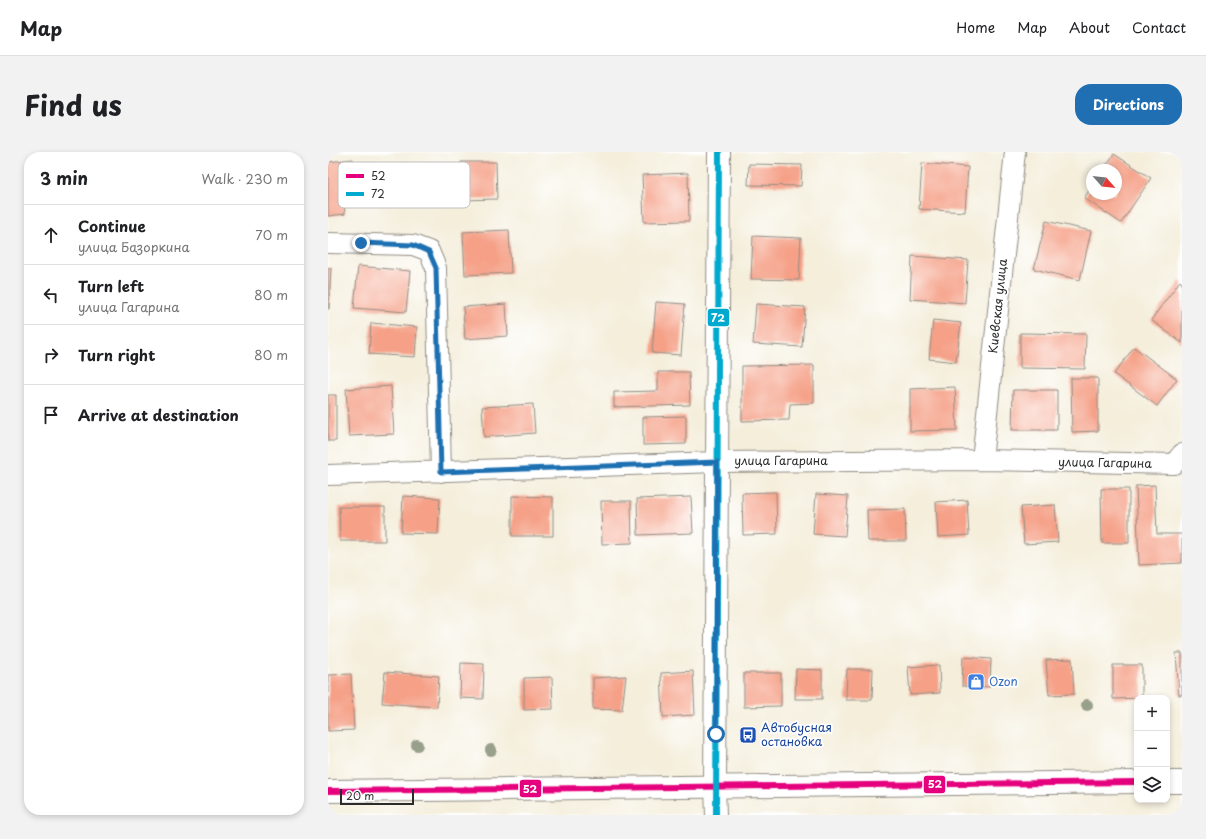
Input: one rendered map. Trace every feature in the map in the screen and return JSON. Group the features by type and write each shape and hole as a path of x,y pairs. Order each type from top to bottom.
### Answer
{"street":[{"path":"716,815 719,152"},
{"name":"Киевская улица","path":"982,460 1015,152"},
{"path":"328,243 413,245 429,252 436,268 441,472"},
{"name":"улица Гагарина","path":"328,475 717,462 982,460 1174,464 1182,454"},
{"path":"328,791 1134,782"},
{"path":"1170,782 1182,782"}],"building":[{"path":"1114,154 1151,178 1121,223 1087,200 1122,200 1122,164 1107,164"},
{"path":"353,159 353,162 338,162 338,208 344,208 345,214 328,216 328,162"},
{"path":"470,162 496,162 497,199 470,200"},
{"path":"922,163 968,167 965,212 919,209"},
{"path":"749,164 802,165 801,186 748,185"},
{"path":"688,173 689,221 644,222 642,175"},
{"path":"1046,221 1091,231 1080,280 1034,269"},
{"path":"509,230 511,273 465,275 463,232"},
{"path":"753,236 801,238 799,280 751,279"},
{"path":"912,256 968,260 965,303 910,299"},
{"path":"358,266 410,271 406,312 354,308"},
{"path":"328,268 331,268 329,309 328,309"},
{"path":"1180,281 1182,283 1182,343 1151,320"},
{"path":"656,302 685,304 681,355 652,353"},
{"path":"506,304 508,336 465,339 463,307"},
{"path":"756,304 805,307 802,347 753,344"},
{"path":"933,320 961,323 956,362 929,359"},
{"path":"371,323 417,327 415,357 369,354"},
{"path":"1020,333 1086,334 1085,369 1020,368"},
{"path":"1134,347 1177,379 1157,406 1114,374"},
{"path":"814,365 814,403 790,404 789,420 742,421 742,366"},
{"path":"658,372 689,372 690,405 614,407 614,392 658,391"},
{"path":"1071,378 1098,378 1098,431 1072,432"},
{"path":"391,386 394,434 349,436 346,389"},
{"path":"955,387 957,430 910,431 910,389"},
{"path":"1013,390 1057,390 1057,430 1012,430"},
{"path":"328,395 336,395 336,441 328,441"},
{"path":"533,404 535,433 484,437 482,407"},
{"path":"686,416 686,444 643,445 643,417"},
{"path":"1155,485 1157,534 1182,534 1182,563 1139,565 1136,486"},
{"path":"1101,489 1129,489 1129,543 1102,543"},
{"path":"776,492 777,534 743,535 742,493"},
{"path":"816,494 848,496 845,536 813,534"},
{"path":"403,496 440,498 438,534 401,533"},
{"path":"512,496 553,497 553,536 512,536"},
{"path":"691,497 693,533 638,535 637,499"},
{"path":"967,500 969,535 938,537 936,502"},
{"path":"601,501 631,501 632,543 602,544"},
{"path":"1055,505 1058,542 1024,544 1021,507"},
{"path":"339,507 385,507 385,541 340,541"},
{"path":"905,509 906,541 868,541 867,510"},
{"path":"1176,653 1182,653 1182,695 1179,695"},
{"path":"963,657 991,659 990,687 962,686"},
{"path":"1072,659 1074,694 1049,695 1046,660"},
{"path":"461,663 484,664 483,699 460,698"},
{"path":"939,665 940,693 910,695 908,667"},
{"path":"1113,665 1142,665 1142,695 1134,695 1134,698 1113,699"},
{"path":"796,669 822,670 822,699 795,699"},
{"path":"847,669 873,669 872,700 846,700"},
{"path":"693,671 695,715 663,717 661,673"},
{"path":"385,672 439,676 437,707 382,703"},
{"path":"744,673 781,673 781,706 744,707"},
{"path":"351,674 354,730 328,731 328,675"},
{"path":"626,676 622,710 593,709 593,678"},
{"path":"552,677 553,709 524,710 524,678"}],"transit line":[{"name":"72","path":"716,815 719,152"},
{"name":"52","path":"328,791 1134,782"}],"place":[{"name":"Ozon","path":"976,682"},
{"name":"Автобусная остановка","path":"748,735"}],"route":[{"path":"361,243 413,245 429,252 436,268 441,472 717,462 716,734"}]}
